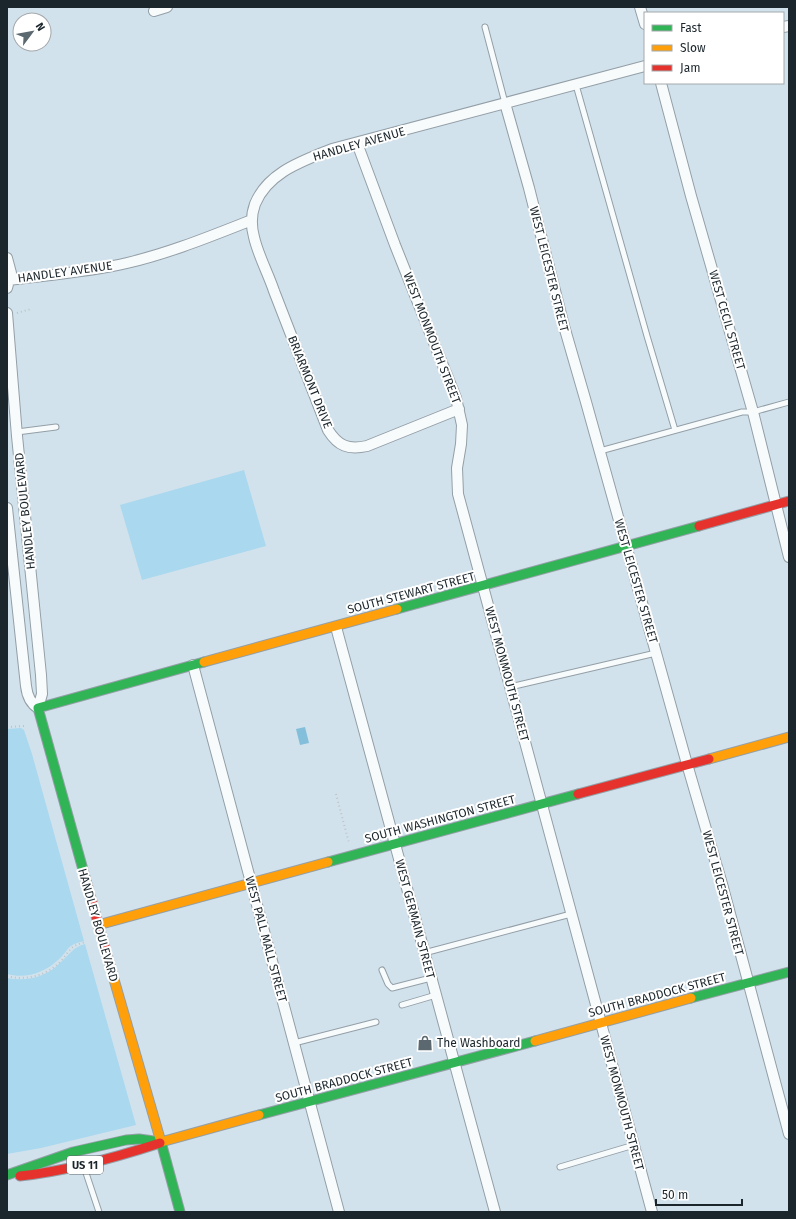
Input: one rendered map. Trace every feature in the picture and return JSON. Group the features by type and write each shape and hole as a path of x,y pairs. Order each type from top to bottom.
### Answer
{"street":[{"path":"154,11 167,7"},
{"path":"640,7 644,21"},
{"name":"HANDLEY AVENUE","path":"8,284 128,263 172,250 252,220 255,204 260,195 278,175 291,166 332,149 644,66"},
{"name":"WEST CECIL STREET","path":"661,84 752,412 789,557"},
{"name":"WEST LEICESTER STREET","path":"505,103 529,188 564,326 722,884 789,1134"},
{"name":"WEST MONMOUTH STREET","path":"357,143 395,245 456,398 462,425 461,444 457,468 458,494 652,1212"},
{"name":"BRIARMONT DRIVE","path":"252,220 255,242 302,366 332,437 340,444 347,447 359,448 459,409"},
{"path":"7,258 11,273 8,284"},
{"name":"HANDLEY BOULEVARD","path":"12,313 14,435 42,675 42,694 38,708"},
{"name":"SOUTH STEWART STREET","path":"38,708 789,501"},
{"name":"HANDLEY BOULEVARD","path":"7,508 26,691 31,701 38,708 180,1212"},
{"path":"13,565 30,563"},
{"name":"WEST GERMAIN STREET","path":"336,627 495,1212"},
{"name":"WEST PALL MALL STREET","path":"193,665 339,1212"},
{"name":"SOUTH WASHINGTON STREET","path":"98,925 789,737"},
{"name":"SOUTH BRADDOCK STREET","path":"7,1176 54,1172 83,1166 120,1156 161,1142 789,972"},
{"name":"SOUTH BRADDOCK STREET","path":"7,1176 42,1162 126,1140 139,1139 161,1142"}],"lane":[{"name":"WEST LEICESTER STREET","path":"485,27 505,103"},
{"path":"576,85 675,430"},
{"path":"600,451 742,412 752,412 789,402"},
{"path":"14,435 56,427"},
{"path":"510,687 656,653"},
{"path":"424,953 571,914"},
{"path":"382,970 388,984 392,988 431,978"},
{"path":"402,1005 436,995"},
{"path":"294,1043 376,1022"},
{"path":"560,1167 634,1145"},
{"path":"80,1151 83,1166 99,1212"}],"path":[{"path":"12,313 31,309"},
{"path":"7,727 25,726"},
{"path":"336,794 348,842"},
{"path":"7,976 27,978 41,974 59,963 72,947 86,942"}],"shaded area":[{"path":"244,470 266,546 142,580 120,505"},
{"path":"305,727 309,743 300,745 296,729"},
{"path":"21,728 24,730 32,754 84,941 70,946 53,965 34,974 21,976 7,974 7,729"},
{"path":"85,944 136,1125 41,1148 7,1154 7,978 29,979 43,975 55,967 74,949"}],"traffic: fast":[{"path":"397,609 699,526"},
{"path":"87,884 38,708 204,662"},
{"path":"328,862 578,794"},
{"path":"691,998 789,972"},
{"path":"259,1115 535,1041"},
{"path":"7,1175 73,1152 126,1140 139,1139 161,1142"},
{"path":"161,1142 180,1212"}],"traffic: slow":[{"path":"204,662 397,609"},
{"path":"709,759 789,737"},
{"path":"98,925 328,862"},
{"path":"113,976 161,1142 259,1115"},
{"path":"535,1041 691,998"}],"traffic: jam":[{"path":"699,526 789,501"},
{"path":"578,794 709,759"},
{"path":"87,884 113,976"},
{"path":"20,1176 56,1171 91,1163 160,1143"}],"place":[{"name":"The Washboard","path":"425,1043"}]}
